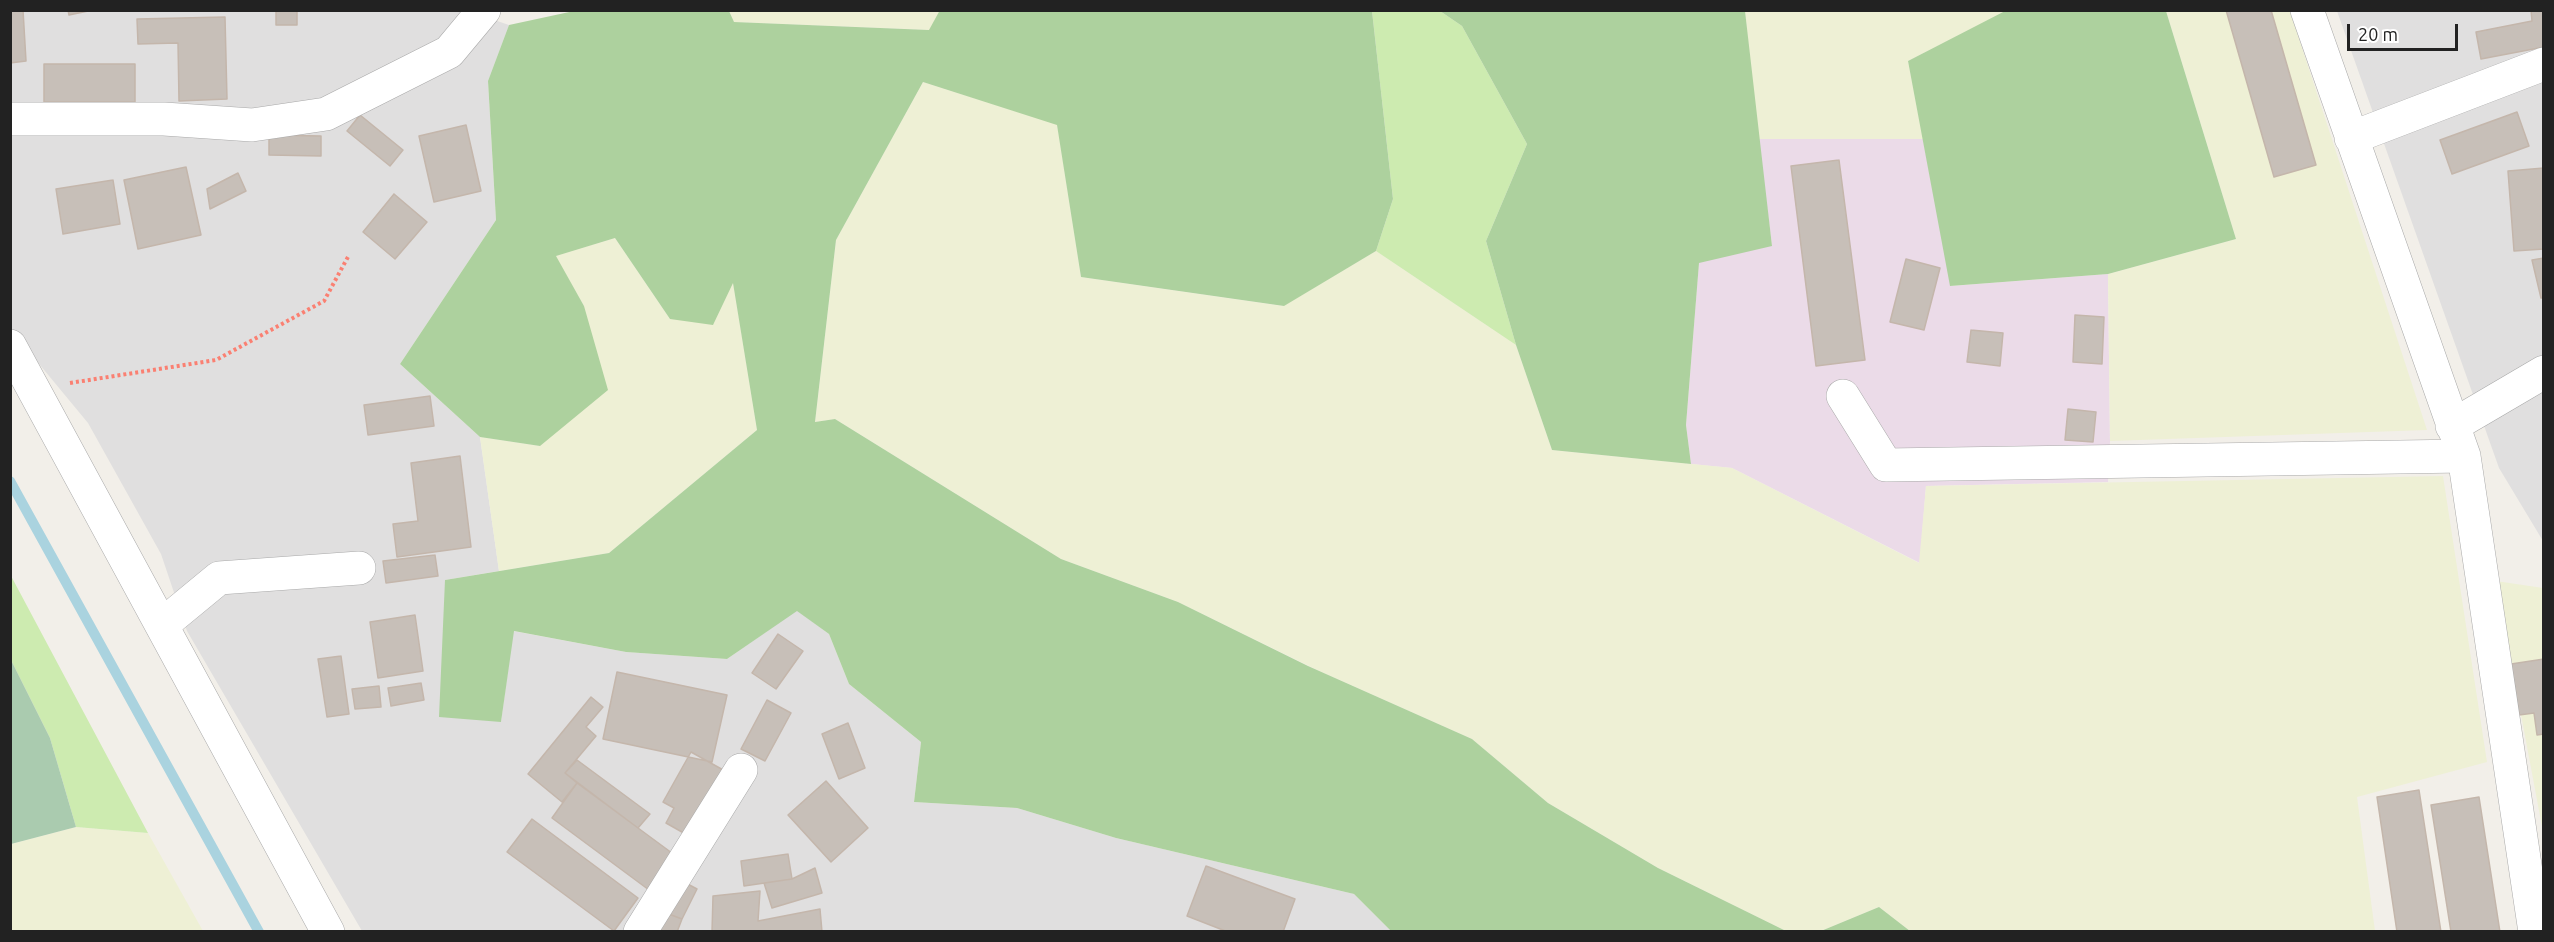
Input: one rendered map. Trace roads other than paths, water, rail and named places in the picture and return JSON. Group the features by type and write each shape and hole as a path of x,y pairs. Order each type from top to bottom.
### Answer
{"street":[{"path":"10,119 164,119 252,125 326,114 449,52 484,10"},
{"path":"2307,10 2464,456 2531,820 2535,932"},
{"path":"2351,138 2544,64"},
{"path":"10,346 328,932"},
{"path":"2452,426 2544,372"},
{"path":"1843,396 1886,465 2464,456"},
{"path":"162,625 219,578 359,568"},
{"path":"640,932 741,770"}],"waterway":[{"path":"10,481 259,932"}]}
